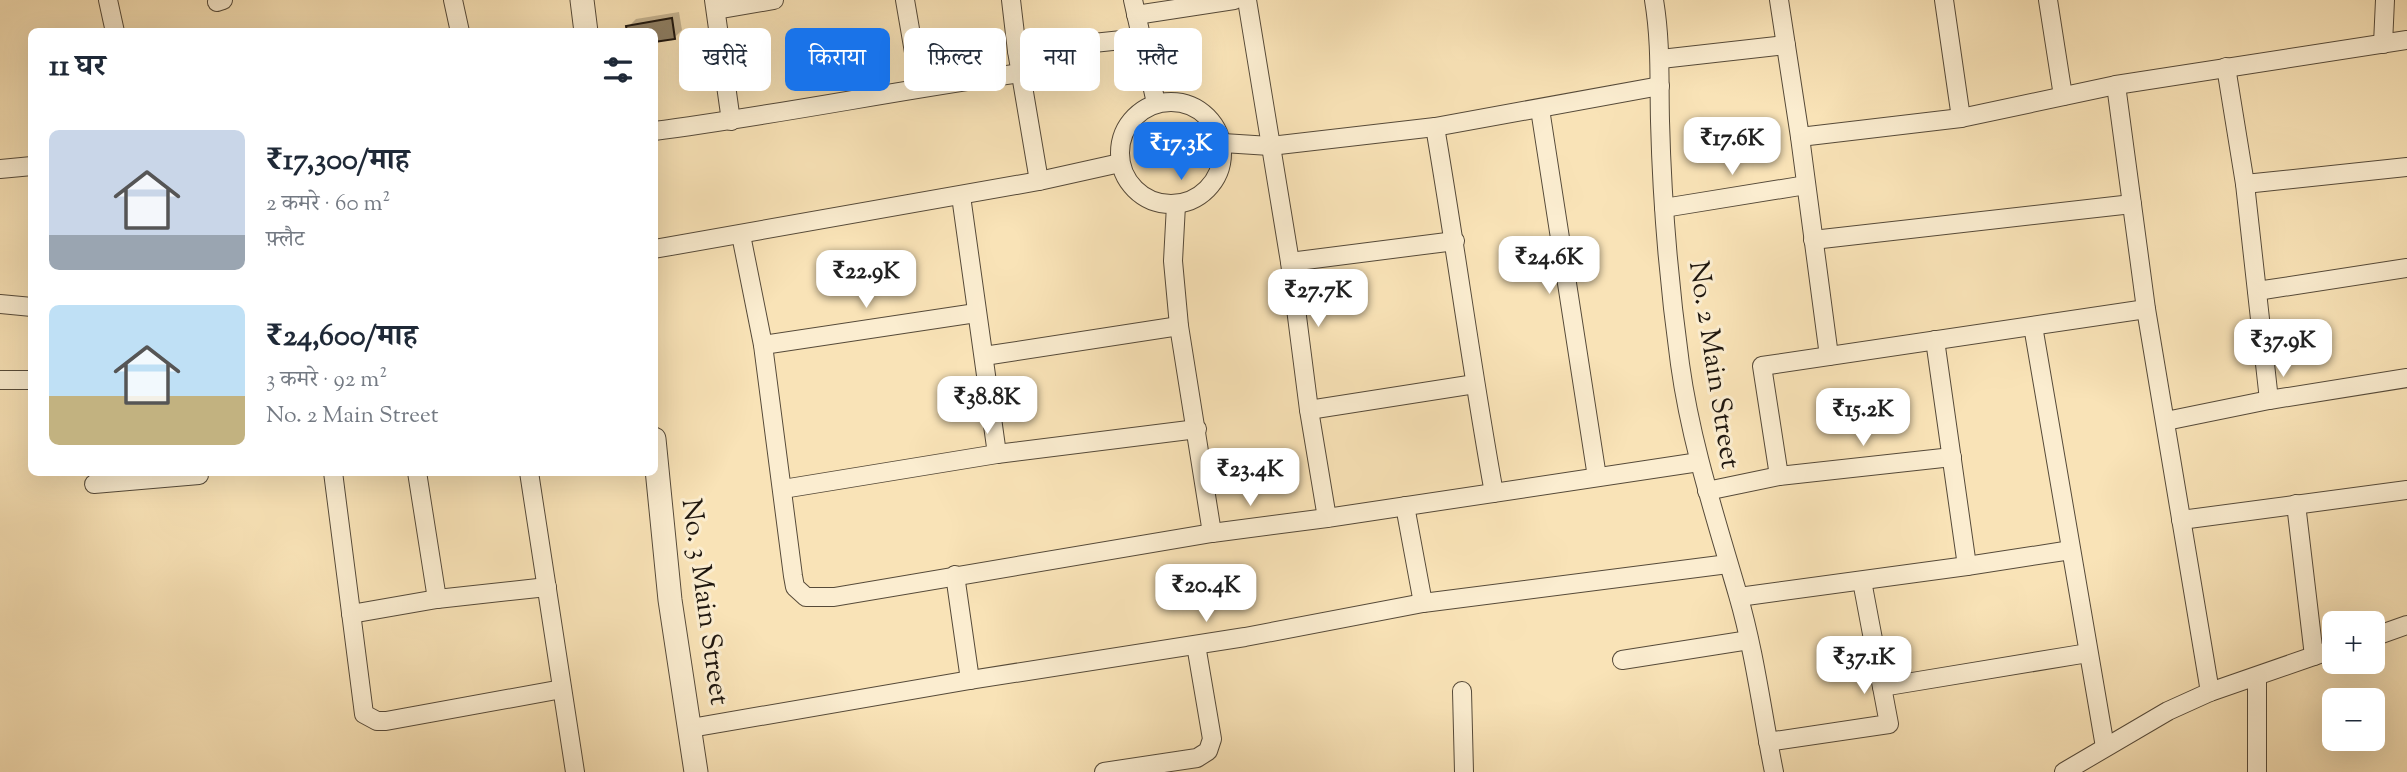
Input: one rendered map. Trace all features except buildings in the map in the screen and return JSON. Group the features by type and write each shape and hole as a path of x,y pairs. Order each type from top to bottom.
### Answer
{"street":[{"path":"108,0 114,28"},
{"path":"453,0 459,28"},
{"path":"582,0 586,28"},
{"path":"731,121 715,5 774,0"},
{"path":"905,0 910,28"},
{"path":"1012,0 1020,68"},
{"path":"1139,28 1134,8 1234,0"},
{"path":"1247,0 1290,262 1309,410 1327,518"},
{"name":"No. 2 Main Street","path":"1654,0 1660,32 1664,208 1681,365 1699,462 1749,640 1773,772"},
{"path":"1779,0 1829,356"},
{"path":"1944,0 1961,118"},
{"path":"2048,0 2063,96"},
{"path":"2383,44 2385,0"},
{"path":"1800,137 1961,118 2116,85 2407,40"},
{"path":"1017,51 1114,41"},
{"path":"1661,59 1786,45"},
{"path":"2226,67 2245,184 2269,400"},
{"path":"2116,85 2146,309 2210,692"},
{"path":"1223,143 1270,146 1435,127 1660,86"},
{"path":"658,130 731,121 904,90"},
{"path":"1024,91 1040,181"},
{"path":"1153,91 1156,103"},
{"path":"1185,102 1202,112 1210,117 1223,143 1220,172 1203,195 1176,205 1146,199 1125,177 1120,163 1119,148 1131,120 1156,103 1185,102"},
{"path":"1540,109 1597,477"},
{"path":"1435,127 1494,493"},
{"path":"658,248 961,196 1120,163"},
{"path":"0,169 28,166"},
{"path":"2245,184 2407,167"},
{"path":"1664,208 1806,185"},
{"path":"961,196 997,454"},
{"path":"1813,240 2132,204"},
{"path":"1176,205 1173,261 1179,326 1212,533"},
{"path":"741,235 762,345 793,576 795,587 806,597 834,597 1212,533 1699,462"},
{"path":"1290,262 1455,241"},
{"path":"2257,291 2407,268"},
{"path":"0,304 28,307"},
{"path":"1779,476 1762,366 2146,309"},
{"path":"762,345 976,313"},
{"path":"984,356 1179,326"},
{"path":"2033,326 2105,747"},
{"path":"1935,340 1967,566"},
{"path":"2166,421 2269,400 2407,378"},
{"path":"0,380 28,380"},
{"path":"1309,410 1475,384"},
{"path":"783,489 997,454 1197,429"},
{"path":"1707,491 1779,476 1952,457"},
{"path":"94,484 175,476"},
{"path":"334,476 364,714 377,721 562,690"},
{"path":"418,476 437,599"},
{"path":"530,476 575,772"},
{"name":"No. 3 Main Street","path":"658,476 670,600 696,772"},
{"path":"2181,520 2296,504 2406,496"},
{"path":"2296,504 2314,656"},
{"path":"1405,506 1423,603"},
{"path":"1739,597 2071,550"},
{"path":"691,728 970,680 1196,645 1423,603 1728,564"},
{"path":"955,575 970,680"},
{"path":"1768,742 1889,723 1862,580"},
{"path":"351,614 437,599 547,587"},
{"path":"2385,632 2407,625"},
{"path":"1622,660 1749,640"},
{"path":"1104,772 1154,768 1197,758 1208,751 1212,739 1196,645"},
{"path":"1882,687 2088,653"},
{"path":"2064,772 2168,710 2210,692 2322,653"},
{"path":"2257,677 2257,772"},
{"path":"1462,691 1464,772"}]}
